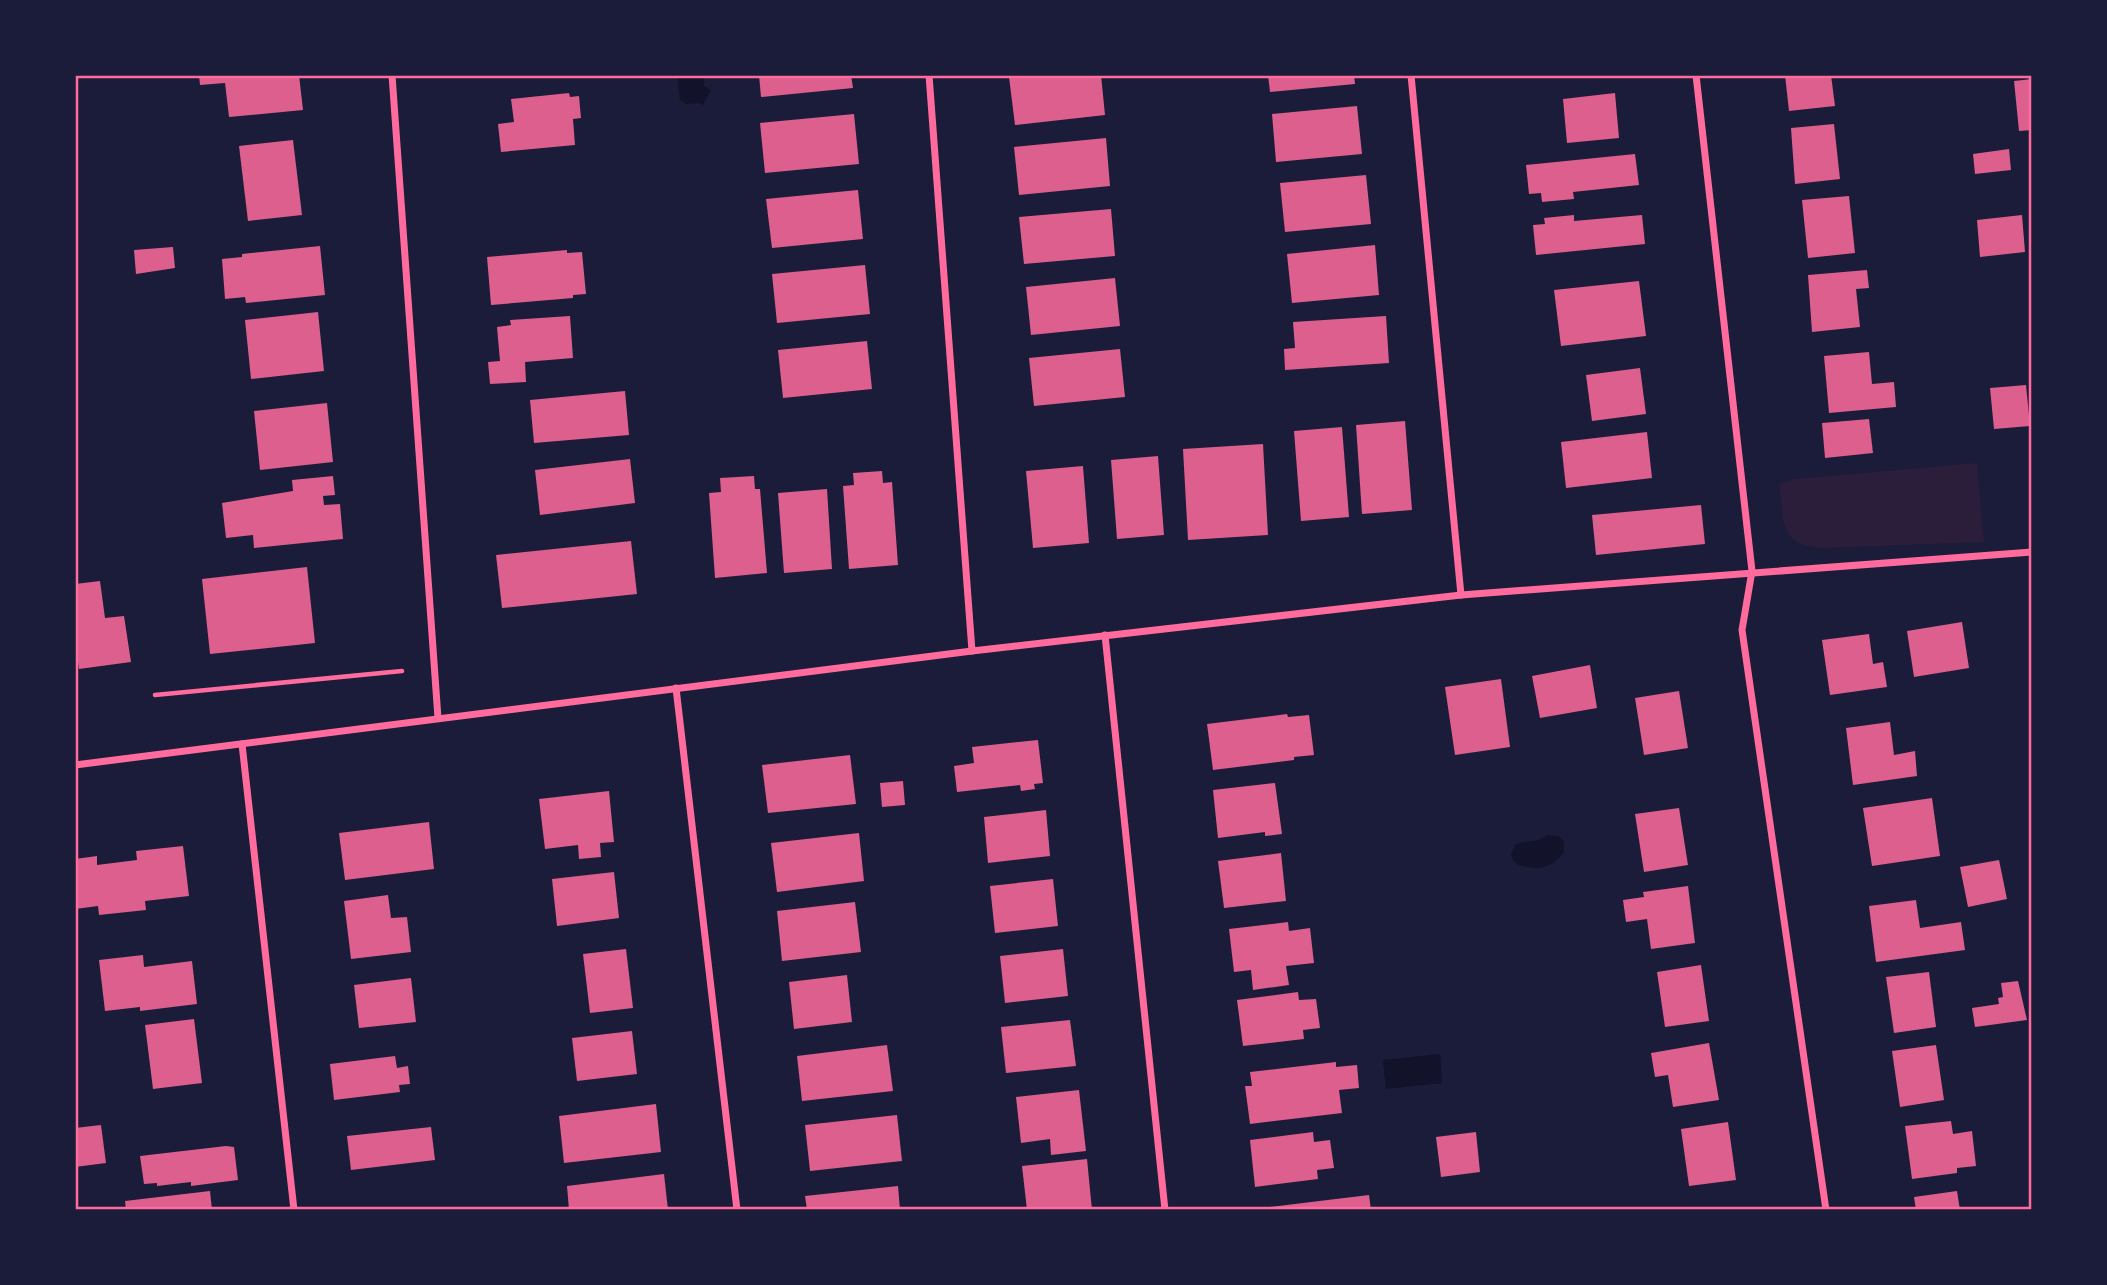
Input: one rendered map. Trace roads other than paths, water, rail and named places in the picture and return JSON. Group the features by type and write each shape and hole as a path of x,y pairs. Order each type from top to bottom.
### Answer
{"street":[{"path":"393,75 438,718"},
{"path":"929,75 972,651"},
{"path":"1411,75 1461,595"},
{"path":"1696,75 1752,571 1742,630 1826,1210"},
{"path":"75,765 972,651 1461,595 2032,552"},
{"path":"1105,635 1165,1210"},
{"path":"677,688 737,1210"},
{"path":"242,744 294,1210"}]}
